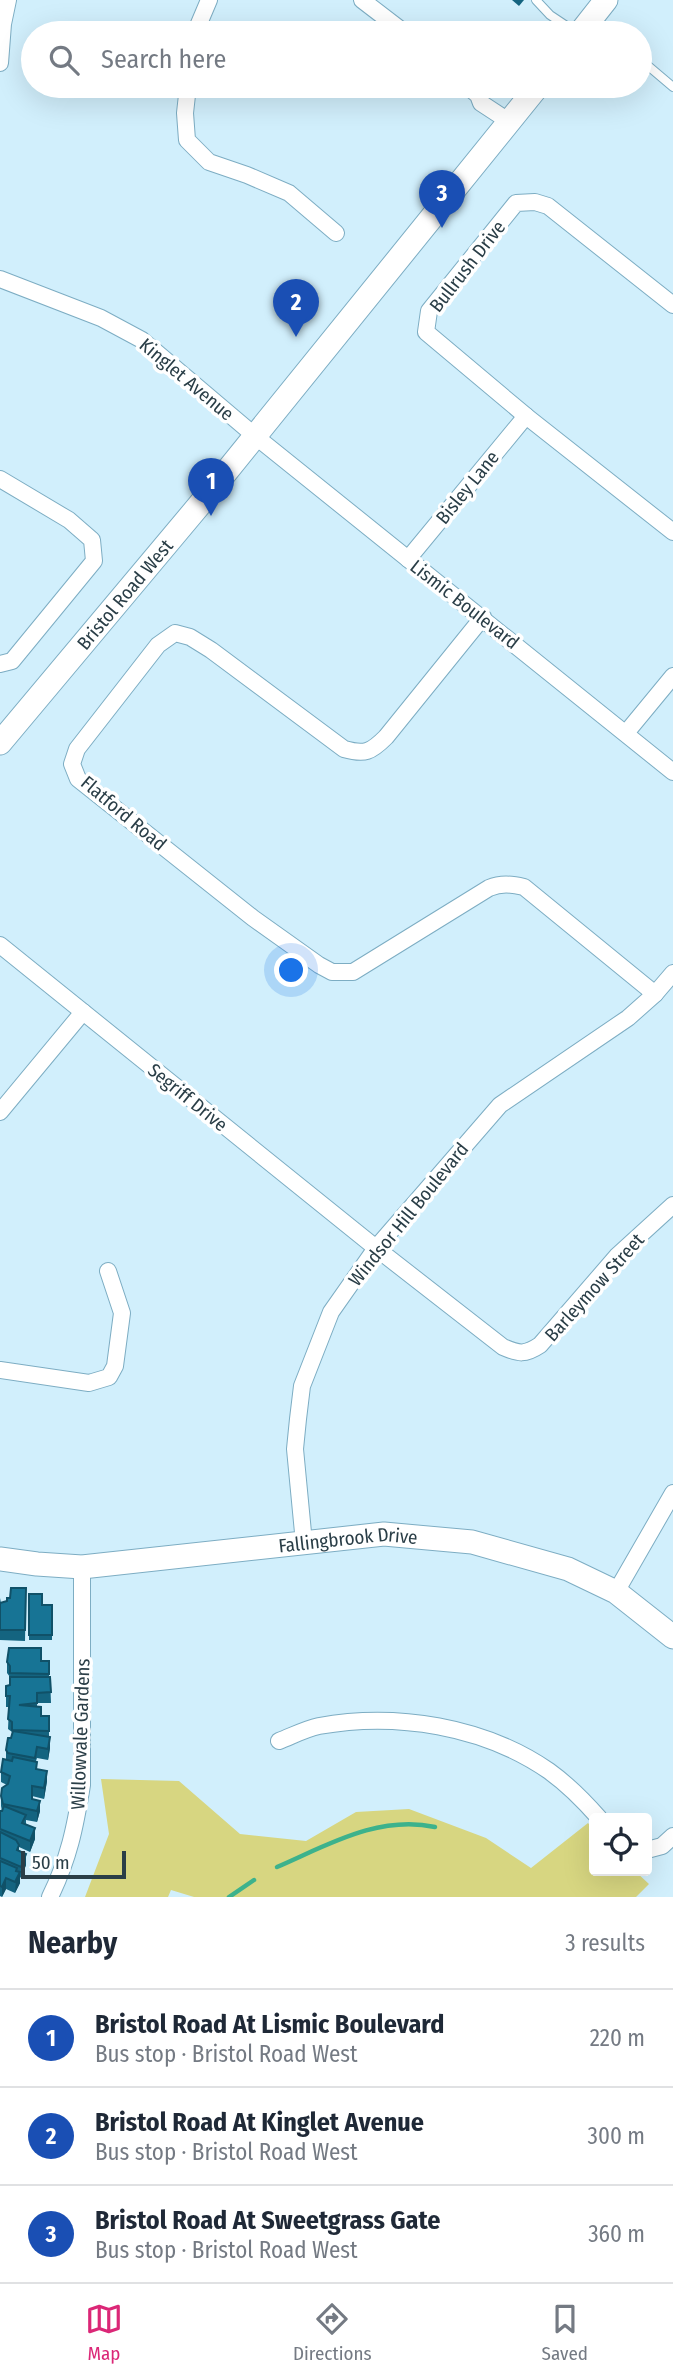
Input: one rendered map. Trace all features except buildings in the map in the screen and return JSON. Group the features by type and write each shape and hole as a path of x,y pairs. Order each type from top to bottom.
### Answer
{"street":[{"path":"0,63 8,0"},
{"path":"200,21 209,0"},
{"path":"362,0 389,21"},
{"path":"595,21 606,0"},
{"path":"187,98 187,140 209,162 289,193 336,233"},
{"path":"479,98 481,103 510,122"},
{"name":"Bristol Road West","path":"0,743 256,436 529,98"},
{"name":"Bullrush Drive","path":"673,305 548,206 535,201 516,203 429,311 426,332 526,416 673,532"},
{"name":"Kinglet Avenue","path":"0,279 100,318 142,340 256,436"},
{"name":"Bisley Lane","path":"408,559 526,416"},
{"name":"Lismic Boulevard","path":"256,436 673,772"},
{"path":"0,479 69,520 92,540 94,561 12,661 0,664"},
{"name":"Flatford Road","path":"482,617 386,737 375,748 360,754 344,749 211,650 190,637 175,633 158,645 77,749 72,764 78,779 253,918 332,972 353,972 489,888 499,884 512,884 524,887 655,994"},
{"path":"626,733 673,676"},
{"name":"Segriff Drive","path":"0,945 376,1248"},
{"name":"Windsor Hill Boulevard","path":"304,1543 295,1448 302,1385 331,1312 376,1248 500,1105 521,1088 611,1031 655,994 673,973"},
{"path":"0,1112 83,1012"},
{"name":"Barleymow Street","path":"376,1248 503,1347 517,1353 528,1353 540,1345 617,1256 673,1205"},
{"path":"0,1370 89,1383 109,1377 115,1366 122,1313 108,1271"},
{"path":"616,1592 673,1493"},
{"name":"Fallingbrook Drive","path":"0,1559 82,1567 384,1534 472,1542 568,1569 616,1592 673,1637"},
{"name":"Willowvale Gardens","path":"51,1897 66,1865 77,1821 82,1785 82,1567"},
{"path":"279,1741 317,1726 349,1722 402,1721 457,1731 507,1748 549,1771 595,1813"},
{"path":"652,1849 662,1846 673,1836"}],"lane":[{"path":"536,0 550,15 566,21"},
{"path":"652,69 673,87"}],"shaded area":[{"path":"101,1779 179,1781 240,1834 306,1841 356,1812 409,1809 486,1838 531,1868 588,1823 589,1876 640,1876 649,1884 636,1897 194,1897 171,1890 168,1897 85,1897 109,1834"}],"waterway":[{"path":"277,1867 354,1834 373,1829 414,1824 435,1827"},
{"path":"229,1897 254,1880"}],"place":[{"name":"Bristol Road At Sweetgrass Gate","path":"442,228"},
{"name":"Bristol Road At Kinglet Avenue","path":"296,337"},
{"name":"Bristol Road At Lismic Boulevard","path":"211,516"}]}
